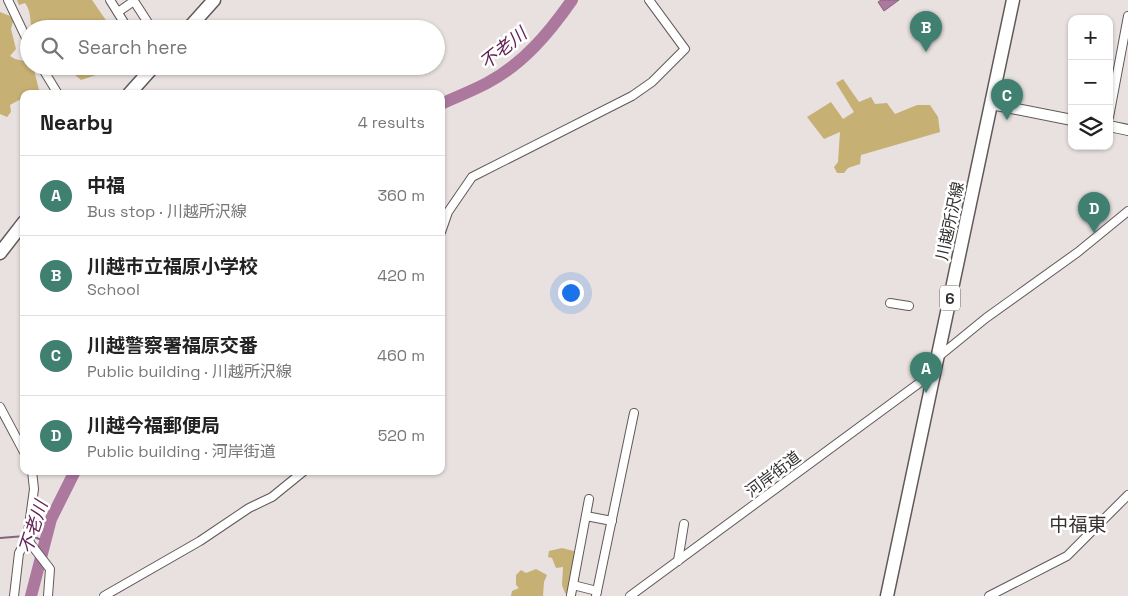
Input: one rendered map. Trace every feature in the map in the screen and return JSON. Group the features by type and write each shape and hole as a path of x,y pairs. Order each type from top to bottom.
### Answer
{"main road":[{"path":"196,20 214,0"},
{"name":"川越所沢線","path":"887,596 1013,0"},
{"path":"133,90 146,75"},
{"path":"0,253 20,227"}],"street":[{"path":"8,0 20,25"},
{"path":"110,0 123,20"},
{"path":"445,221 448,212 472,177 632,96 652,82 685,49 650,0"},
{"path":"118,12 134,2 146,20"},
{"path":"1111,105 1128,16"},
{"path":"46,75 56,90"},
{"path":"991,104 1068,119"},
{"path":"1113,127 1128,130"},
{"path":"937,358 986,318 1071,256 1128,211"},
{"path":"890,303 909,306"},
{"name":"河岸街道","path":"630,596 922,381 933,375"},
{"path":"0,406 20,444"},
{"path":"573,585 596,593 634,413"},
{"path":"32,475 34,489 28,533 30,543 50,569 48,596"},
{"path":"104,596 200,541 249,508 272,497 299,475"},
{"path":"989,596 1066,556 1128,495"},
{"path":"571,595 590,498"},
{"path":"586,516 612,521"},
{"path":"678,561 684,524"},
{"path":"14,596 19,553 24,544 30,543"}],"shaded area":[{"path":"17,0 92,0 106,20 31,20 25,3 19,5"},
{"path":"881,0 899,0 884,11 878,2"},
{"path":"0,12 10,16 13,21 11,29 16,49 10,56 20,60 20,75 35,75 39,90 20,90 20,100 10,105 11,112 7,117 0,114"},
{"path":"75,75 96,75 81,80"},
{"path":"843,79 859,102 871,97 875,104 887,103 895,114 917,105 930,105 938,117 940,132 861,155 860,164 848,168 844,173 837,173 834,167 838,162 840,132 824,139 807,117 831,102 843,119 854,112 836,83"},
{"path":"562,548 578,552 578,578 569,595 565,593 562,585 563,567 556,568 552,558 548,557 549,551"},
{"path":"536,569 547,575 544,582 543,596 511,596 512,591 519,588 516,585 516,575 521,570 526,573"}],"waterway":[{"name":"不老川","path":"445,102 487,83 512,67 544,36 572,0"},
{"name":"不老川","path":"31,596 51,519 73,475"},
{"path":"0,538 25,536"},
{"path":"32,536 44,541"}],"place":[{"name":"川越市立福原小学校","path":"926,52"},
{"name":"川越警察署福原交番","path":"1007,120"},
{"name":"川越今福郵便局","path":"1094,233"},
{"name":"中福","path":"926,393"}],"district":[{"name":"中福東","path":"1078,524"}]}
